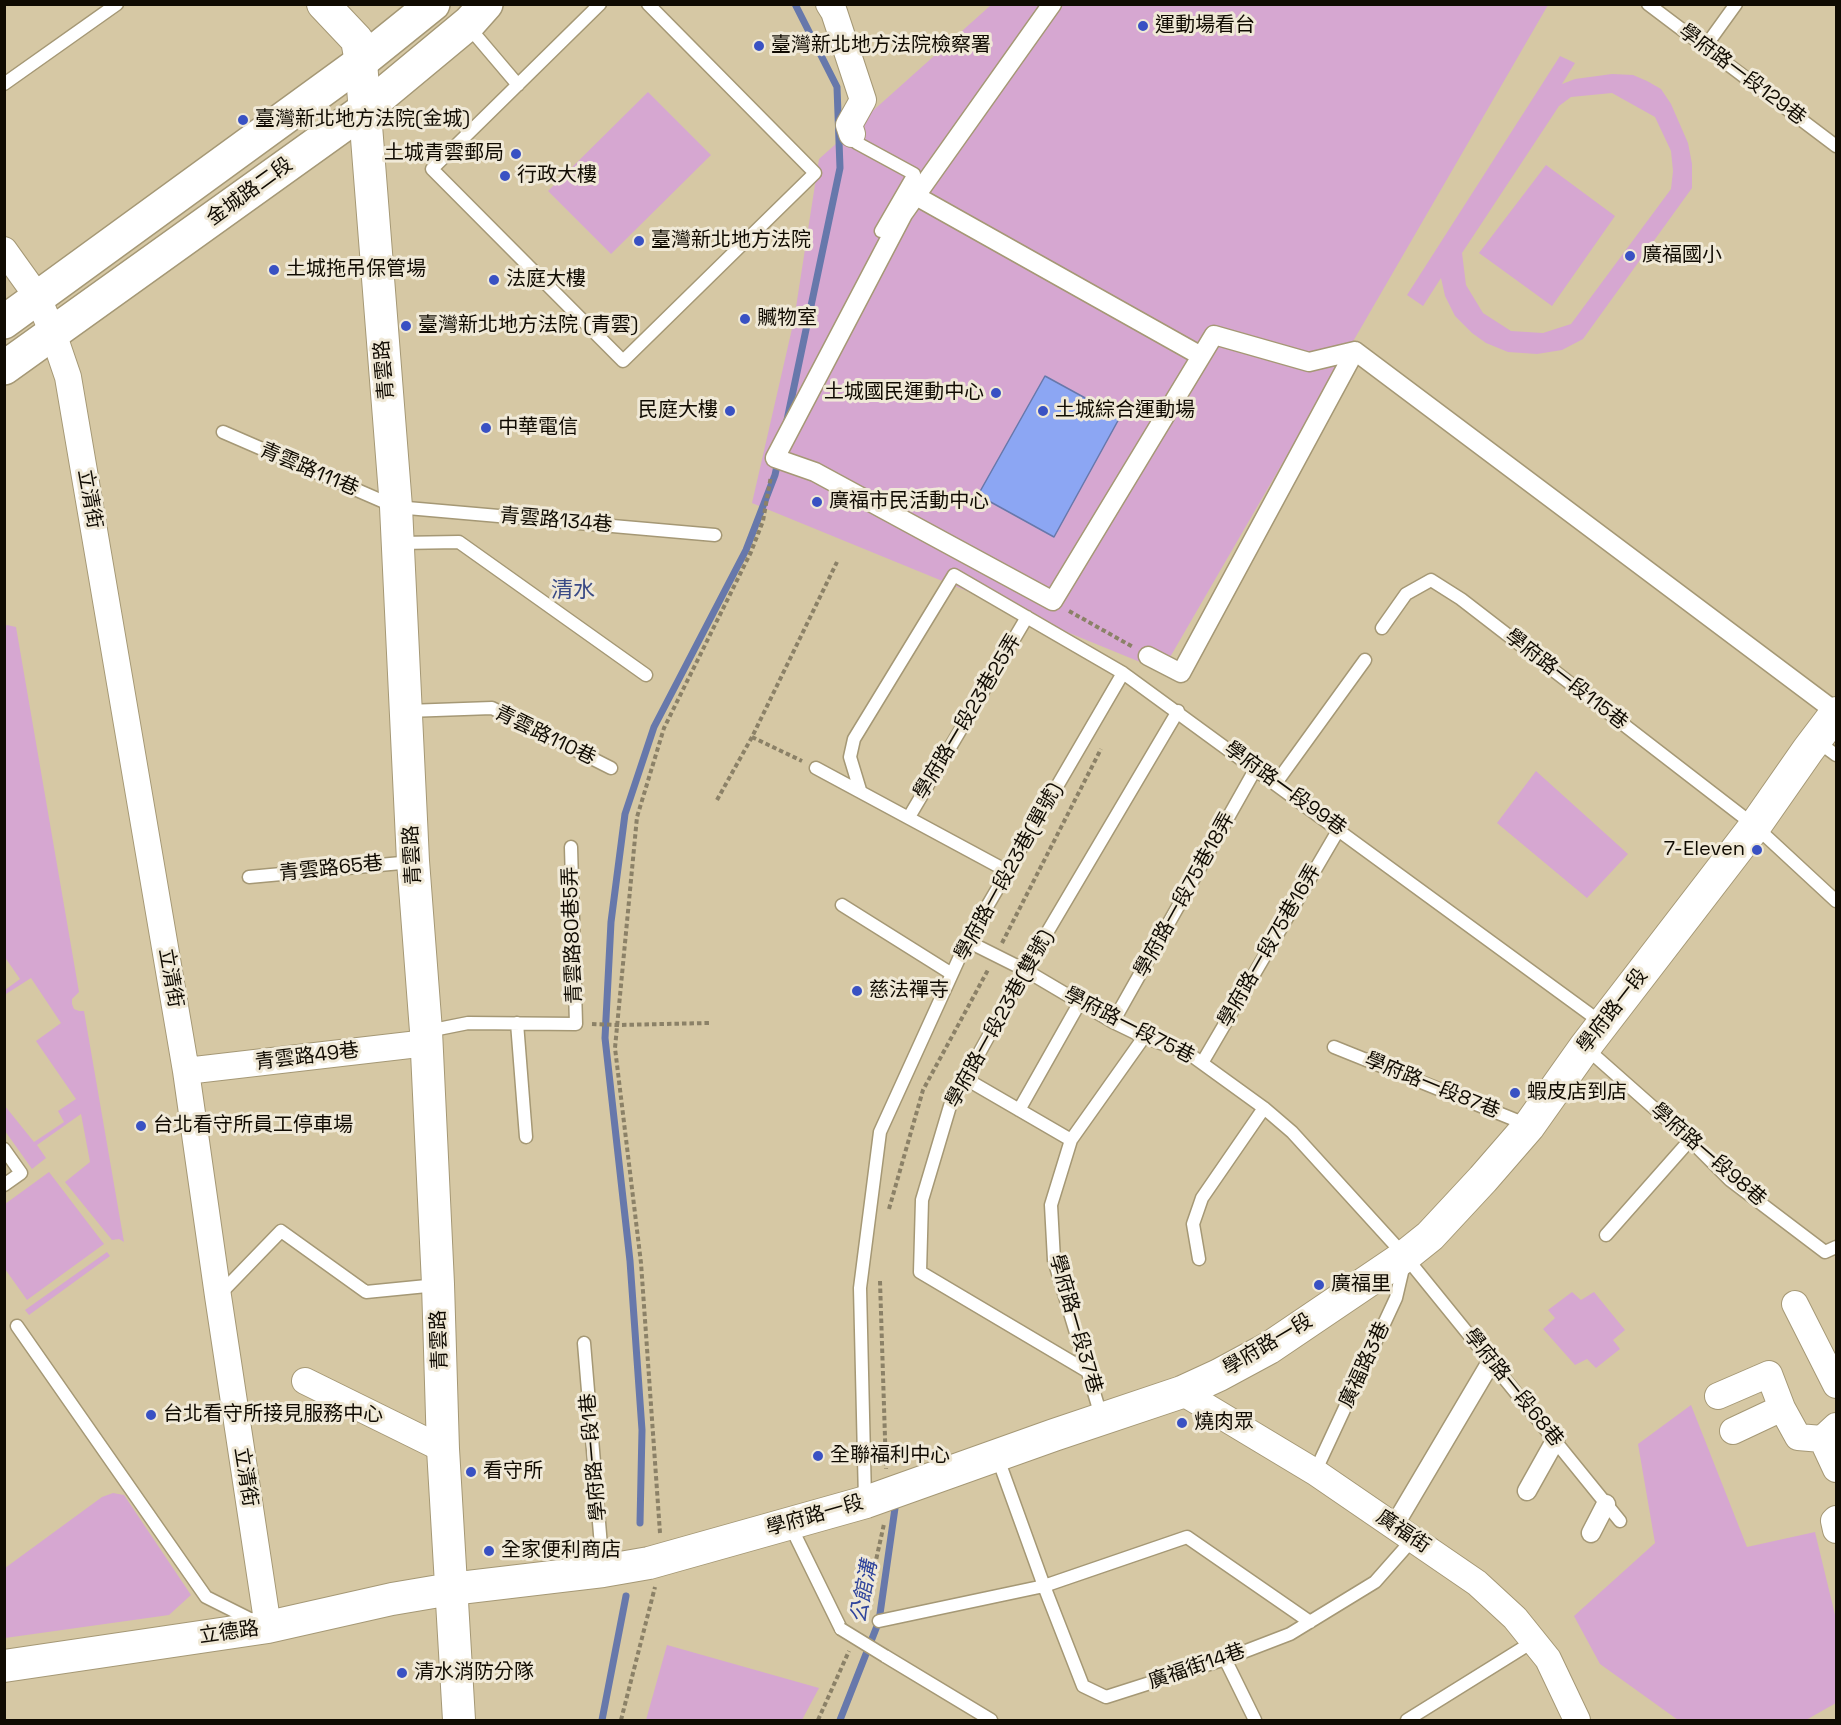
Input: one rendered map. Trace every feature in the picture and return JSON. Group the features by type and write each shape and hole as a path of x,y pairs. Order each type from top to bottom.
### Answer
{"main road":[{"name":"金城路二段","path":"7,314 37,296 361,62 433,4"},
{"name":"金城路二段","path":"4,368 364,110 476,15"}],"street":[{"name":"青雲路","path":"323,4 357,40 361,62 396,507 413,861 427,1037 443,1449 459,1720"},
{"path":"830,4 863,100 849,125 852,134"},
{"path":"1052,4 903,214 775,458 814,472 1053,602 1214,335 1310,362 1355,351"},
{"path":"916,196 1201,356"},
{"name":"立清街","path":"4,250 37,296 68,377 186,1071 268,1628"},
{"path":"1148,656 1181,673 1355,351"},
{"path":"1355,351 1836,713"},
{"name":"學府路一段","path":"451,1589 603,1571 662,1559 866,1502 1182,1392 1269,1348 1406,1256 1430,1236 1483,1179 1529,1126 1594,1035 1755,826 1836,713"},
{"name":"青雲路49巷","path":"186,1071 427,1037"},
{"path":"1795,1304 1836,1385"},
{"path":"1404,1533 1491,1362"},
{"path":"1718,1396 1769,1374 1782,1408 1798,1437 1829,1433 1836,1468"},
{"path":"305,1382 443,1449"},
{"name":"廣福街","path":"1182,1392 1316,1472 1477,1583 1515,1618 1548,1659 1577,1720"},
{"path":"1732,1431 1782,1408"},
{"path":"1527,1491 1555,1441"},
{"path":"1591,1533 1606,1504"},
{"path":"1836,1520 1834,1521 1836,1530"},
{"name":"立德路","path":"4,1666 268,1628 392,1599 451,1589"}],"lane":[{"path":"4,84 117,4"},
{"path":"600,4 432,169 623,362 815,173 648,4"},
{"name":"學府路一段129巷","path":"1648,4 1836,146"},
{"path":"1705,47 1736,4"},
{"path":"476,15 518,85"},
{"path":"852,134 857,143 914,174 881,231"},
{"name":"青雲路111巷","path":"222,432 396,507"},
{"name":"青雲路134巷","path":"396,507 715,535"},
{"path":"398,543 459,542 646,675"},
{"name":"學府路一段99巷","path":"860,790 850,757 854,739 954,575 1123,673 1178,711 1339,829 1594,1035"},
{"name":"學府路一段115巷","path":"1382,628 1406,594 1431,579 1461,598 1755,826"},
{"name":"學府路一段23巷25弄","path":"909,817 1027,617"},
{"path":"1276,783 1365,660"},
{"name":"學府路一段23巷(單號)","path":"866,1502 860,1288 880,1132 967,941 1123,673"},
{"name":"青雲路110巷","path":"406,711 492,708 611,768"},
{"name":"學府路一段23巷(雙號)","path":"1087,1371 920,1272 922,1200 951,1107 1025,970 1178,711"},
{"path":"1821,744 1836,755"},
{"name":"學府路一段23巷25弄","path":"816,768 1007,871"},
{"name":"學府路一段75巷18弄","path":"1113,1022 1256,768"},
{"path":"1755,826 1836,901"},
{"name":"學府路一段75巷16弄","path":"1202,1063 1339,829"},
{"name":"青雲路80巷5弄","path":"571,847 576,1024"},
{"name":"青雲路65巷","path":"249,877 413,861"},
{"path":"842,905 952,974"},
{"name":"學府路一段75巷","path":"967,941 1025,970 1113,1022 1144,1037 1188,1053 1202,1063 1264,1108 1292,1132 1406,1256"},
{"path":"1019,1110 1080,1002"},
{"path":"427,1037 468,1023 576,1024"},
{"path":"517,1023 526,1137"},
{"name":"學府路一段98巷","path":"1594,1035 1690,1140 1730,1179 1825,1251 1836,1247"},
{"name":"學府路一段37巷","path":"1102,1419 1054,1260 1051,1205 1071,1140 1144,1037"},
{"name":"學府路一段87巷","path":"1334,1047 1529,1126"},
{"path":"966,1079 1071,1140"},
{"path":"1199,1259 1193,1224 1202,1198 1264,1108"},
{"path":"1606,1235 1690,1140"},
{"path":"4,1149 21,1173 4,1185"},
{"path":"218,1296 280,1231 366,1292 438,1284"},
{"name":"學府路一段68巷","path":"1406,1256 1620,1521"},
{"name":"廣福路3巷","path":"1316,1472 1396,1298 1406,1256"},
{"path":"16,1326 206,1597 268,1628"},
{"name":"學府路一段1巷","path":"584,1343 603,1571"},
{"path":"996,1455 1044,1586"},
{"path":"789,1523 841,1629 991,1720"},
{"name":"廣福街14巷","path":"1044,1586 1083,1686 1106,1697 1225,1659 1290,1634 1376,1582 1404,1533"},
{"path":"879,1621 1044,1586 1187,1537 1310,1622"},
{"path":"1407,1720 1534,1641"},
{"path":"1225,1659 1255,1720"}],"path":[{"path":"621,1720 662,1559 642,1263 615,1048 637,817 664,728 751,552 763,521 775,458"},
{"path":"717,800 752,736 837,562"},
{"path":"752,736 816,768"},
{"path":"576,1024 709,1023"}],"shaded area":[{"name":"土城綜合運動場","path":"991,5 1548,5 1162,671 752,503 794,320 819,159"},
{"path":"1560,56 1575,63 1562,84 1575,79 1612,74 1633,75 1661,89 1671,104 1688,143 1692,164 1692,188 1583,339 1562,350 1537,354 1508,352 1486,343 1455,316 1445,296 1441,278 1423,306 1407,295","holes":["1612,93 1655,117 1671,151 1673,171 1671,189 1571,324 1543,333 1511,331 1483,313 1466,285 1462,253 1559,106 1571,97"]},
{"path":"648,92 711,155 611,254 548,191"},
{"path":"1546,165 1615,216 1552,306 1479,253"},
{"path":"7,625 16,627 79,992 72,999 72,1004 74,1009 84,1011 124,1242 119,1239 112,1240 65,1182 90,1162 81,1114 37,1145 46,1158 32,1169 5,1131 5,1106 34,1142 64,1122 58,1111 76,1099 36,1041 61,1023 31,978 6,994 5,992 20,979 4,956 4,627"},
{"path":"1536,771 1628,854 1587,898 1497,823"},
{"path":"49,1172 104,1244 27,1300 5,1269 5,1204"},
{"path":"107,1252 110,1256 29,1315 25,1310"},
{"path":"1572,1292 1581,1300 1594,1292 1625,1330 1613,1340 1620,1349 1596,1368 1587,1359 1575,1365 1543,1329 1555,1318 1548,1310"},
{"path":"1691,1405 1747,1547 1815,1532 1836,1619 1836,1703 1806,1720 1678,1720 1600,1664 1574,1616 1655,1543 1638,1444"},
{"path":"113,1493 124,1495 191,1595 169,1615 5,1638 5,1568 102,1497"},
{"path":"667,1645 819,1688 802,1720 646,1720"}],"water":[{"path":"1045,376 1120,417 1054,537 978,495"}],"waterway":[{"path":"787,420 840,168 837,87 795,4"},
{"path":"640,1523 642,1430 630,1261 605,1038 611,922 625,814 654,727 746,550 775,475 778,461"},
{"name":"公館溝","path":"840,1720 879,1621 896,1501"},
{"path":"602,1720 626,1596"}],"place":[{"name":"運動場看台","path":"1143,26"},
{"name":"臺灣新北地方法院檢察署","path":"759,46"},
{"name":"臺灣新北地方法院(金城)","path":"243,120"},
{"name":"土城青雲郵局","path":"516,154"},
{"name":"行政大樓","path":"505,176"},
{"name":"臺灣新北地方法院","path":"639,241"},
{"name":"廣福國小","path":"1630,256"},
{"name":"土城拖吊保管場","path":"274,270"},
{"name":"法庭大樓","path":"494,280"},
{"name":"贓物室","path":"745,319"},
{"name":"臺灣新北地方法院 (青雲)","path":"406,326"},
{"name":"土城國民運動中心","path":"996,393"},
{"name":"民庭大樓","path":"730,411"},
{"name":"土城綜合運動場","path":"1043,411"},
{"name":"中華電信","path":"486,428"},
{"name":"廣福市民活動中心","path":"817,502"},
{"name":"7-Eleven","path":"1757,850"},
{"name":"慈法禪寺","path":"857,991"},
{"name":"蝦皮店到店","path":"1515,1093"},
{"name":"台北看守所員工停車場","path":"141,1126"},
{"name":"廣福里","path":"1319,1285"},
{"name":"台北看守所接見服務中心","path":"151,1415"},
{"name":"燒肉眾","path":"1182,1423"},
{"name":"全聯福利中心","path":"818,1456"},
{"name":"看守所","path":"471,1472"},
{"name":"全家便利商店","path":"489,1551"},
{"name":"清水消防分隊","path":"402,1673"}],"district":[{"name":"清水","path":"573,591"}]}
